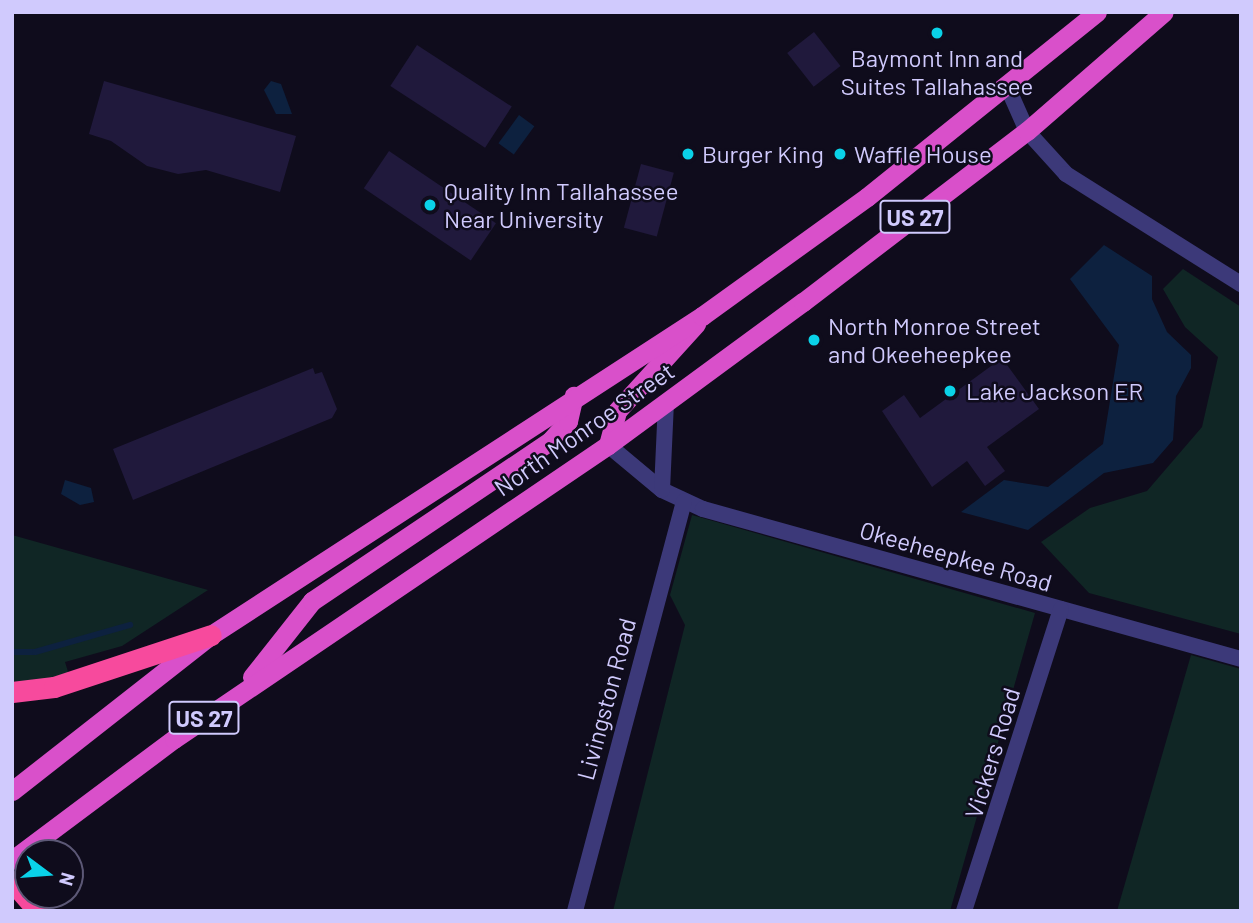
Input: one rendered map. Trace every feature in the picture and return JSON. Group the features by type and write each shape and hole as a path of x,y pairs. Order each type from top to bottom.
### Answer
{"highway":[{"name":"North Monroe Street","path":"12,791 211,635 574,396 702,316 1007,86 1097,12"},
{"name":"North Monroe Street","path":"12,860 240,693 666,403 1027,131 1164,12"},
{"path":"608,445 617,411 702,316"},
{"path":"240,693 312,601 550,441 568,421 574,396"},
{"path":"12,692 54,687 211,635"},
{"path":"12,881 38,911"}],"street":[{"path":"1007,86 1027,131 1096,197 1241,284"},
{"path":"662,490 666,403"},
{"name":"Okeeheepkee Road","path":"608,445 662,490 684,501 1241,659"},
{"name":"Livingston Road","path":"575,911 684,501"},
{"name":"Vickers Road","path":"964,911 1061,609"}],"green space":[{"path":"1183,269 1241,307 1241,634 1089,593 1041,542 1090,508 1147,491 1202,427 1218,357 1185,327 1163,289"},
{"path":"692,515 1035,613 950,911 613,911 685,625 670,595"},
{"path":"12,535 208,590 122,646 65,662 69,675 12,684"},
{"path":"1191,655 1241,669 1241,911 1117,911"}],"water":[{"path":"271,81 281,84 292,114 276,114 264,90"},
{"path":"519,115 534,126 514,154 498,143"},
{"path":"1104,245 1152,276 1152,299 1167,332 1191,355 1191,368 1176,396 1173,440 1153,463 1104,473 1028,530 961,512 1004,480 1048,487 1103,444 1119,345 1070,279"},
{"path":"65,480 91,488 94,502 80,505 61,494"}],"building":[{"path":"814,32 840,66 814,87 787,53"},
{"path":"417,45 512,107 485,148 390,86"},
{"path":"104,81 296,136 280,192 206,170 178,174 147,166 111,141 89,134"},
{"name":"Quality Inn Tallahassee Near University","path":"389,151 496,223 471,260 364,188"},
{"path":"641,164 674,173 657,237 624,228"},
{"path":"1002,358 1039,409 987,447 1005,471 985,486 967,461 932,487 882,411 904,395 920,418"},
{"path":"313,368 315,374 322,372 337,409 332,418 133,500 113,449"}],"waterway":[{"path":"12,652 35,652 130,625"}],"place":[{"name":"Baymont Inn and Suites Tallahassee","path":"937,33"},
{"name":"Burger King","path":"688,154"},
{"name":"Waffle House","path":"840,154"},
{"name":"Quality Inn Tallahassee Near University","path":"430,205"},
{"name":"North Monroe Street and Okeeheepkee","path":"814,340"},
{"name":"Lake Jackson ER","path":"950,391"}]}
